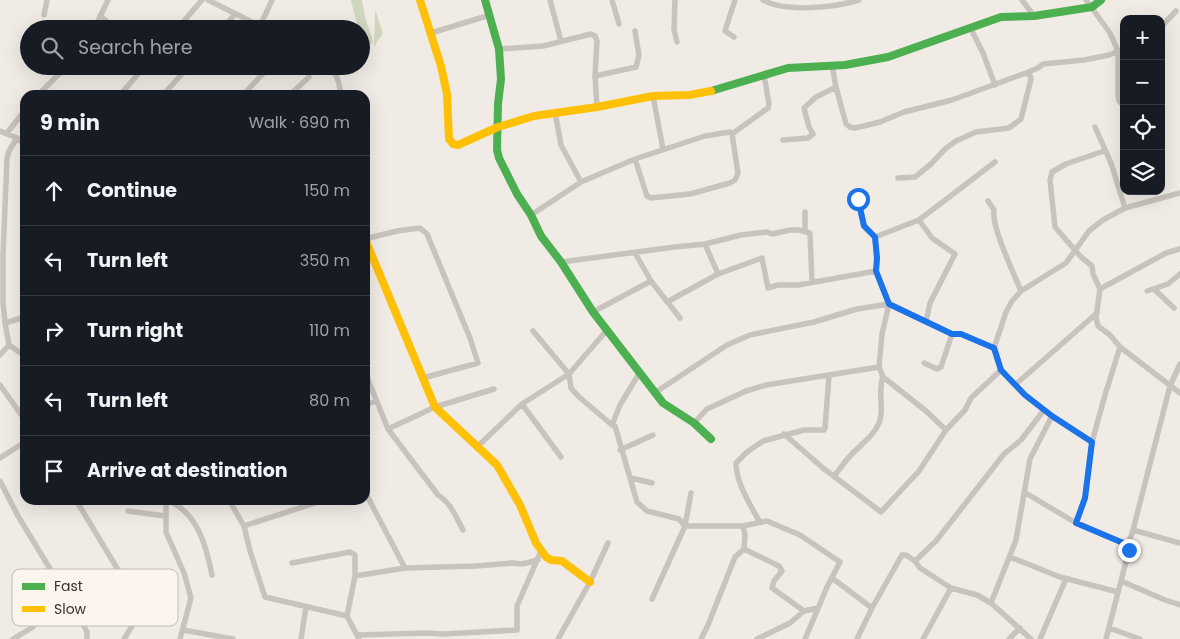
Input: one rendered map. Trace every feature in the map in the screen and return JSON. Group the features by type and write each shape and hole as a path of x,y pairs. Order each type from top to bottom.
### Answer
{"street":[{"path":"44,15 47,0"},
{"path":"98,20 108,0"},
{"path":"185,20 202,0"},
{"path":"208,0 248,20"},
{"path":"265,20 272,0"},
{"path":"420,0 431,32 447,94 449,139 453,144 458,145 498,127 554,112 652,96 689,95 714,90 788,68 870,62 1001,18 1034,16 1092,7 1101,0"},
{"path":"485,0 499,49 501,79 497,150 517,194 541,236 561,262 593,312 663,403 694,422 711,439"},
{"path":"550,0 561,42"},
{"path":"612,0 619,24"},
{"path":"675,0 674,29 677,42"},
{"path":"734,37 725,31 735,0"},
{"path":"763,0 787,7 836,6 859,0"},
{"path":"787,0 787,7"},
{"path":"1022,0 1034,16"},
{"path":"1086,0 1120,48"},
{"path":"1165,23 1176,11"},
{"path":"230,20 235,14"},
{"path":"431,32 490,15"},
{"path":"100,16 105,20"},
{"path":"970,27 983,53 995,85"},
{"path":"595,76 636,68 639,55 635,30"},
{"path":"499,49 543,46 591,34 595,36 596,106"},
{"path":"832,66 846,124 855,128 880,122 904,112 952,100 1030,73 1043,64 1084,60 1120,50"},
{"path":"1121,60 1119,101 1123,105"},
{"path":"898,178 915,177 956,141 976,132 1009,128 1021,119 1030,73"},
{"path":"43,90 58,75"},
{"path":"124,90 137,75"},
{"path":"167,90 181,75"},
{"path":"248,90 262,75"},
{"path":"336,75 340,90"},
{"path":"732,134 768,108 764,75"},
{"path":"295,90 309,77"},
{"path":"783,140 808,138 813,134 804,108 816,97 836,87"},
{"path":"652,96 663,149"},
{"path":"554,112 561,145 581,182"},
{"path":"7,133 20,116"},
{"path":"1095,127 1104,151 1111,163 1125,208"},
{"path":"0,131 20,141"},
{"path":"531,216 581,182 636,159 705,136 730,132 732,134"},
{"path":"636,159 647,196 651,198 690,194 735,180 738,173 732,134"},
{"path":"17,138 7,158 1,254 4,323 9,345 20,353"},
{"path":"1104,151 1055,169 1050,176 1055,227 1081,257 1092,266 1100,289 1096,318 1098,326 1110,335 1120,347 1180,393"},
{"path":"875,237 919,220 995,162"},
{"path":"1092,442 1044,410 1001,370 994,348 1006,312 1012,301 1021,291 1061,266 1076,250 1089,231 1103,220 1125,208 1180,193"},
{"path":"858,199 864,226 875,237 876,271 889,304 882,334 879,367 883,377 926,411 946,430"},
{"path":"988,201 994,210 993,216 1002,245 1021,291"},
{"path":"805,212 805,231"},
{"path":"919,220 932,238 955,254 930,303 926,322"},
{"path":"370,238 420,228 427,234 478,359 478,363 423,378"},
{"path":"561,262 636,253 675,246 705,244 741,235 766,232 772,234 790,230 805,231 810,233 812,282"},
{"path":"705,244 718,274"},
{"path":"1100,289 1166,253 1180,249"},
{"path":"370,251 435,407 497,465 520,505 536,543 546,558 562,561 590,582"},
{"path":"636,253 651,281 680,318"},
{"path":"667,302 718,274 762,258 768,288 778,285 798,285 876,271"},
{"path":"1174,308 1150,290 1172,282 1180,274"},
{"path":"593,312 651,281"},
{"path":"656,392 727,345 750,336 814,322 857,309 889,304 952,334 961,334 994,348"},
{"path":"1015,385 1097,313"},
{"path":"4,323 20,318"},
{"path":"478,446 522,404 569,374 607,330"},
{"path":"534,332 569,374 571,388 615,426 620,450 637,502 647,511 679,520 685,526 743,526 767,521 800,535 840,562 805,639"},
{"path":"924,363 936,368 941,367 952,334"},
{"path":"0,355 9,345"},
{"path":"1076,523 1085,498 1092,442 1104,395 1120,347"},
{"path":"1106,639 1122,581 1129,550 1128,545 1134,530 1170,386 1180,364"},
{"path":"694,422 707,408 746,391 766,385 879,367"},
{"path":"784,434 823,468 881,512 919,471 946,430 966,410 975,394 1001,370"},
{"path":"612,425 620,405 640,372"},
{"path":"760,521 747,498 736,470 736,463 754,446 763,441 804,430 824,430 829,376"},
{"path":"834,476 850,456 867,441 879,423 881,414 880,387 883,377"},
{"path":"0,385 20,413"},
{"path":"370,385 388,428 438,495 450,506 463,530"},
{"path":"388,428 435,407 494,390"},
{"path":"370,403 376,401"},
{"path":"522,404 561,458"},
{"path":"915,561 936,541 1004,454 1021,440 1044,410"},
{"path":"991,603 1016,540 1030,459 1052,416"},
{"path":"620,450 652,435"},
{"path":"0,458 20,445"},
{"path":"630,478 652,483"},
{"path":"0,481 3,493 50,569"},
{"path":"1024,492 1076,523 1128,545"},
{"path":"652,599 685,526 691,493"},
{"path":"370,502 405,568"},
{"path":"79,505 118,569"},
{"path":"166,505 166,532 184,573 192,598 180,639"},
{"path":"179,505 188,514 204,541 212,575"},
{"path":"232,505 244,526 265,597 347,616"},
{"path":"244,526 309,505"},
{"path":"128,511 165,516"},
{"path":"701,639 735,557 744,549 745,536 743,526"},
{"path":"1134,530 1180,543"},
{"path":"558,639 590,582 608,543"},
{"path":"744,549 780,566 782,571 774,581 772,588 804,611"},
{"path":"292,564 350,552 355,555 355,576 347,616 359,637 426,633 443,637 517,630 517,606 541,551"},
{"path":"857,639 902,555 906,555 915,561 920,568 951,588 977,595 991,603 1031,639"},
{"path":"1010,558 1066,579 1118,592"},
{"path":"355,576 405,568 522,564 538,560"},
{"path":"832,578 872,608"},
{"path":"1040,639 1066,579"},
{"path":"1122,581 1180,605"},
{"path":"923,639 951,588"},
{"path":"301,639 306,607"},
{"path":"757,639 790,623 804,611 818,608"},
{"path":"84,626 87,632 87,639"},
{"path":"124,639 132,626"},
{"path":"13,639 33,627"},
{"path":"1009,639 1020,628"},
{"path":"1109,628 1140,639"},
{"path":"183,630 234,639"}],"green space":[{"path":"351,0 362,0 366,20 356,20"},
{"path":"375,9 383,34 374,48"},
{"path":"370,32 373,41 370,45"}],"traffic: fast":[{"path":"485,0 499,49 501,79 498,104 497,150 517,194 531,215 541,236 561,262 593,312 663,403 694,423 711,439"},
{"path":"711,91 788,68 845,65 888,57 1001,17 1034,16 1092,7 1101,0"}],"traffic: slow":[{"path":"420,0 441,66 447,94 449,139 453,144 458,145 498,127 534,116 597,107 653,96 689,95 711,91"},
{"path":"370,251 435,407 497,465 520,505 536,543 546,557 551,560 562,561 590,582"}],"route":[{"path":"858,199 864,226 875,237 876,271 889,304 952,334 961,334 994,348 1001,370 1025,395 1052,416 1092,442 1085,498 1076,523 1128,545 1129,550"}]}
